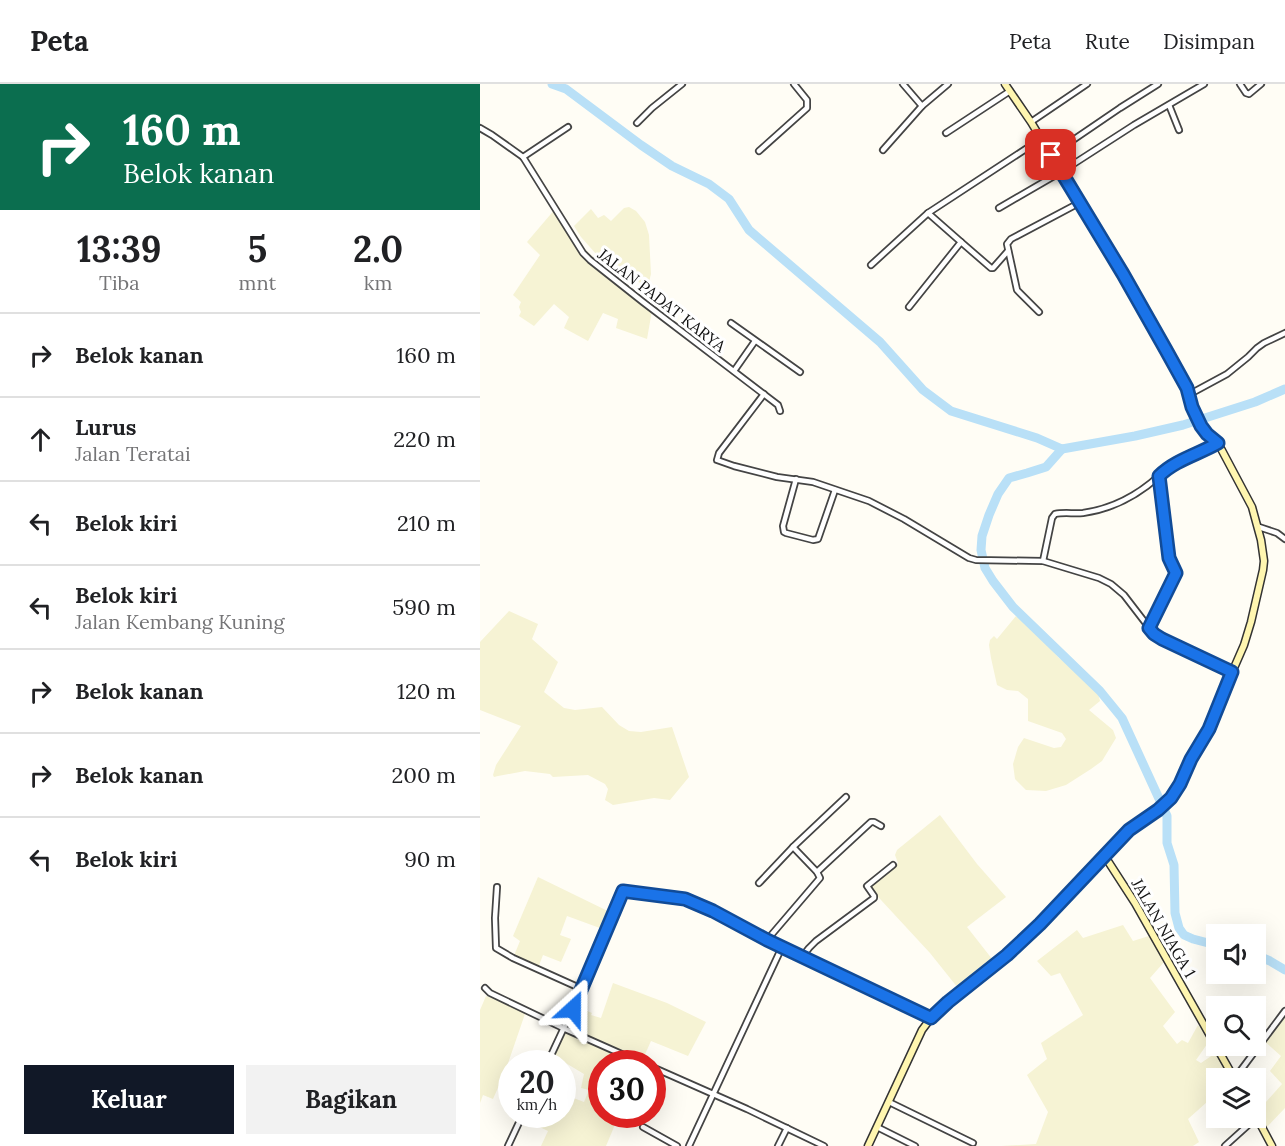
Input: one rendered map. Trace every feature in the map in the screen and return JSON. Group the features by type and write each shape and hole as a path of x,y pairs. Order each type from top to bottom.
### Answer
{"street":[{"path":"637,123 682,84"},
{"path":"759,150 807,108 807,100 794,84"},
{"path":"903,84 922,106"},
{"path":"883,150 922,106 948,84"},
{"path":"868,1146 922,1030 931,1018 1007,955 1040,924 1104,855 1137,824 1171,798 1209,729 1248,635 1263,570 1263,550 1259,527 1252,507 1218,443 1201,426 1190,394 1123,274 1031,122 1005,84"},
{"path":"1031,122 1087,84"},
{"path":"1051,155 1158,84"},
{"path":"999,207 1061,172 1204,84"},
{"path":"1240,84 1249,94 1261,84"},
{"path":"946,133 1010,91"},
{"path":"1169,105 1179,130"},
{"path":"523,157 568,127"},
{"name":"JALAN PADAT KARYA","path":"480,128 523,157 583,253 778,405 780,411"},
{"path":"871,265 928,213 1041,139"},
{"path":"1039,312 1017,290 1007,244 1011,239 1079,203"},
{"path":"928,213 991,268 1008,251"},
{"path":"909,307 961,242"},
{"path":"731,323 800,372"},
{"path":"1190,394 1227,374 1257,348 1285,333"},
{"path":"734,371 755,341"},
{"path":"764,394 719,453 717,460 777,477 813,482 868,501 904,519 963,556 976,560 1043,561 1099,578 1124,595 1154,634 1232,672"},
{"path":"1043,561 1054,514 1086,513 1118,503 1144,489 1163,471 1218,443"},
{"path":"1149,628 1176,573 1169,558 1159,476"},
{"path":"796,479 783,526 786,533 813,540 818,539 835,490"},
{"path":"1259,527 1277,532 1285,539"},
{"path":"759,883 793,846 846,797"},
{"path":"817,872 871,822 881,826"},
{"path":"767,940 819,880 817,872 793,846"},
{"name":"JALAN NIAGA 1","path":"1104,855 1135,903 1228,1068"},
{"path":"802,957 816,941 874,898 867,886 892,865"},
{"path":"496,887 496,948 582,989"},
{"path":"553,1050 582,989 623,891 685,899 931,1018"},
{"path":"689,1146 782,947"},
{"path":"485,988 490,993 612,1050"},
{"path":"1242,1068 1285,1011"},
{"path":"666,1073 824,1146"},
{"path":"890,1102 973,1143"},
{"path":"877,1127 915,1146"},
{"path":"508,1146 516,1128"},
{"path":"645,1128 677,1146"},
{"path":"778,1146 787,1128"},
{"path":"1225,1146 1244,1128"},
{"path":"1262,1128 1272,1146"}],"shaded area":[{"path":"629,207 636,211 645,222 649,235 651,274 648,286 624,276 605,264 574,226 591,209 598,218 604,215 611,221 624,208"},
{"path":"556,208 577,241 603,267 653,305 647,339 616,328 618,319 603,313 588,341 564,328 569,317 554,304 534,326 519,316 521,302 513,295 540,255 527,242"},
{"path":"509,611 538,624 532,639 558,662 544,692 564,708 575,710 602,707 619,725 629,731 641,732 672,727 689,777 670,800 654,798 613,805 605,800 608,789 605,784 588,775 553,777 550,774 525,771 494,777 496,765 521,726 480,710 480,642"},
{"path":"1016,616 1059,658 1086,679 1098,693 1100,701 1089,710 1113,730 1116,738 1102,761 1066,785 1046,791 1026,790 1015,779 1013,764 1018,747 1024,738 1054,748 1061,747 1066,739 1062,733 1028,721 1028,699 1018,691 1007,690 997,685 991,658 990,640 994,636 997,639"},
{"path":"940,815 977,864 1006,897 967,927 996,964 962,993 930,953 869,887 898,863 895,855 897,850"},
{"path":"538,877 616,915 608,931 567,916 560,935 571,939 561,962 543,955 538,968 513,958 520,941 513,936"},
{"path":"1123,925 1133,941 1152,935 1165,961 1150,978 1175,1012 1163,1026 1177,1044 1182,1040 1188,1043 1198,1025 1206,1035 1206,1046 1196,1060 1201,1063 1211,1056 1219,1056 1226,1068 1206,1068 1206,1103 1188,1119 1199,1142 1193,1146 1001,1146 1036,1144 1048,1112 1027,1075 1047,1059 1041,1043 1083,1015 1060,973 1051,976 1037,961 1077,930 1083,938"},
{"path":"613,983 667,1003 706,1022 688,1056 651,1041 647,1050 617,1050 566,1028 576,1006 601,1018"},
{"path":"486,996 526,1011 513,1050 498,1050 498,1088 493,1099 483,1095 480,1103 480,1010"},
{"path":"1285,1010 1285,1108 1266,1128 1266,1102 1282,1084 1270,1071 1281,1056 1266,1043 1266,1036"},
{"path":"564,1032 607,1050 588,1050 588,1090 581,1088 584,1074 576,1069 576,1050 556,1050"},
{"path":"588,1092 588,1128 614,1128 606,1146 541,1146 548,1131 542,1128 576,1128 576,1099 584,1102"}],"waterway":[{"path":"552,84 566,89 672,166 709,184 729,199 749,230 880,342 923,390 951,411 1037,438 1062,449 1183,425 1255,402 1285,389"},
{"path":"1062,449 1046,467 1009,478 998,494 982,536 981,550 985,568 1013,607 1100,691 1122,718 1167,816 1167,843 1174,865 1175,913 1179,928 1184,935 1206,942"},
{"path":"1266,959 1285,970"}],"route":[{"path":"573,1009 623,891 685,899 931,1018 1007,955 1040,924 1104,855 1129,830 1171,798 1180,784 1191,759 1209,729 1232,672 1162,639 1149,628 1176,575 1169,558 1159,476 1180,461 1218,443 1201,426 1192,407 1190,394 1166,350 1051,155"}]}
